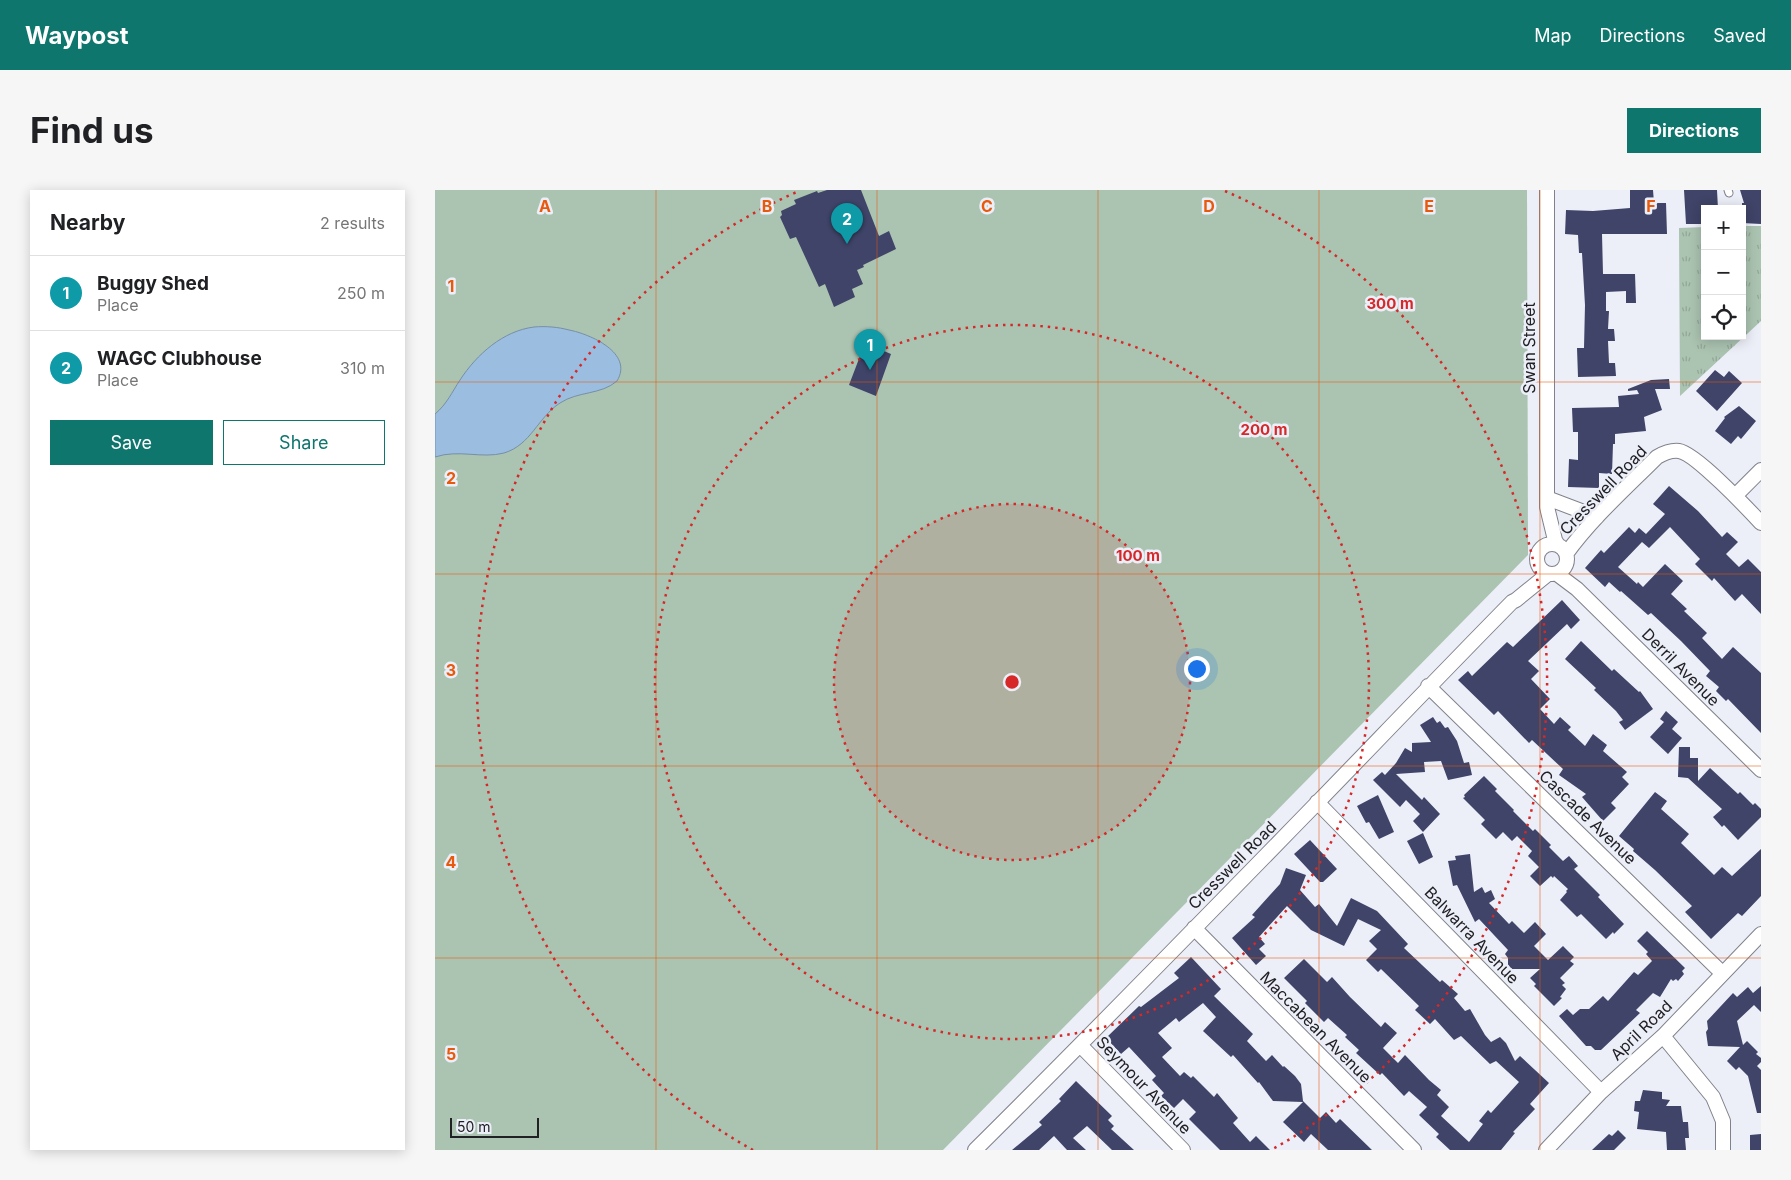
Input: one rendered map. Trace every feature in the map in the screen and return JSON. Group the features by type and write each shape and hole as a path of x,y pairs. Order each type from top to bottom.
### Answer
{"street":[{"name":"Swan Street","path":"1547,190 1547,502 1542,547 1536,559 1555,564 1555,540 1547,502"},
{"name":"Cresswell Road","path":"975,1150 1080,1045 1428,686 1512,602 1517,600 1555,564 1597,517 1657,458 1666,452 1679,451 1689,454 1735,496"},
{"path":"1761,470 1735,496 1761,523"},
{"path":"1547,502 1597,517"},
{"path":"1542,547 1550,544 1555,564"},
{"name":"Derril Avenue","path":"1555,564 1577,589 1761,770"},
{"name":"Cascade Avenue","path":"1428,686 1722,973"},
{"name":"Balwarra Avenue","path":"1317,802 1601,1092"},
{"name":"Maccabean Avenue","path":"1194,928 1414,1150"},
{"name":"April Road","path":"1546,1150 1601,1092 1663,1036 1761,934"},
{"path":"1663,1036 1713,1097 1723,1121 1723,1150"},
{"name":"Seymour Avenue","path":"1080,1045 1183,1150"}],"green space":[{"path":"435,190 1527,190 1528,555 943,1150 435,1150"},
{"path":"1746,226 1761,226 1761,321 1746,335"},
{"path":"1701,227 1701,340 1740,340 1680,396 1679,228"}],"water":[{"path":"556,327 578,332 598,341 615,354 620,362 621,371 617,381 604,389 574,396 560,403 552,409 521,444 504,453 495,455 453,454 435,457 435,414 446,402 467,370 474,361 501,339 523,329"}],"building":[{"path":"827,190 861,190 879,236 889,231 896,249 863,265 864,267 857,270 863,284 852,289 855,297 834,307 825,284 819,287 796,237 790,239 780,217 782,215 781,211 796,204 794,200 817,191 818,193"},
{"path":"1630,190 1653,190 1654,203 1666,203 1667,234 1602,234 1603,274 1635,274 1636,303 1626,303 1626,291 1606,292 1606,311 1609,311 1608,329 1614,329 1615,341 1608,341 1609,363 1615,363 1616,376 1578,377 1577,348 1584,348 1585,305 1582,253 1579,253 1578,235 1565,234 1566,210 1593,211 1630,208"},
{"path":"1684,190 1717,190 1718,205 1701,205 1701,224 1686,224"},
{"path":"1740,190 1761,190 1761,224 1746,223 1746,205 1742,205 1744,203"},
{"path":"865,343 891,354 876,396 849,385"},
{"path":"1715,370 1724,377 1729,371 1742,383 1717,411 1696,391"},
{"path":"1669,379 1670,389 1655,389 1662,410 1644,417 1646,431 1615,434 1612,474 1599,473 1599,488 1568,487 1569,459 1578,460 1578,432 1573,432 1572,408 1619,407 1618,396 1639,394 1637,390 1628,391 1628,389 1651,380"},
{"path":"1739,406 1756,421 1741,439 1738,436 1731,444 1715,431 1724,417"},
{"path":"1669,486 1698,511 1722,537 1727,532 1738,542 1726,554 1739,567 1748,559 1761,572 1761,614 1742,594 1735,601 1714,578 1712,581 1695,564 1700,559 1670,527 1649,548 1642,542 1618,567 1643,587 1665,564 1683,581 1671,594 1687,609 1684,611 1707,633 1702,638 1722,659 1733,647 1761,673 1761,733 1728,699 1726,701 1716,691 1719,687 1706,676 1710,671 1681,641 1651,613 1648,615 1609,582 1605,587 1585,568 1601,550 1604,553 1629,527 1635,533 1639,528 1646,534 1665,514 1653,504"},
{"path":"1562,600 1580,620 1571,629 1567,624 1528,661 1539,671 1531,679 1550,699 1540,709 1554,724 1560,717 1571,727 1568,730 1585,746 1593,734 1607,745 1603,751 1627,772 1622,777 1629,784 1611,803 1616,808 1603,821 1582,797 1586,794 1559,775 1563,769 1532,740 1529,743 1498,711 1494,715 1458,680 1468,671 1472,676 1507,642 1513,647"},
{"path":"1581,641 1612,671 1614,669 1640,691 1653,709 1625,730 1619,722 1623,720 1616,711 1594,690 1596,688 1565,659"},
{"path":"1666,711 1678,722 1672,729 1682,738 1668,754 1650,737 1664,722 1660,719"},
{"path":"1433,717 1437,723 1440,721 1445,728 1448,727 1457,741 1464,763 1469,762 1472,775 1448,780 1441,761 1424,762 1425,772 1396,774 1422,800 1424,797 1440,814 1423,832 1413,821 1420,814 1406,800 1400,807 1373,780 1382,772 1385,775 1396,763 1405,748 1412,752 1412,743 1431,742 1420,725"},
{"path":"1679,747 1690,747 1690,758 1698,758 1698,781 1710,768 1738,794 1740,792 1753,805 1755,803 1761,809 1761,817 1738,840 1724,825 1722,827 1713,817 1722,809 1688,778 1678,777"},
{"path":"1484,776 1497,789 1495,791 1513,811 1533,831 1535,829 1551,845 1549,847 1563,861 1569,856 1578,866 1574,869 1600,895 1598,897 1624,924 1614,934 1613,932 1606,939 1581,914 1577,917 1560,900 1568,889 1554,876 1553,878 1551,876 1540,886 1530,876 1539,867 1528,856 1532,851 1517,836 1512,841 1503,832 1496,839 1481,824 1485,820 1463,798"},
{"path":"1655,792 1667,801 1661,809 1689,834 1681,843 1714,875 1722,867 1732,876 1761,849 1761,896 1742,916 1738,913 1711,939 1685,912 1692,906 1619,836"},
{"path":"1378,795 1394,832 1379,839 1369,822 1366,823 1357,806"},
{"path":"1423,833 1433,857 1419,864 1407,841"},
{"path":"1310,840 1337,869 1323,882 1320,882 1294,854"},
{"path":"1470,854 1474,892 1482,887 1485,893 1491,890 1495,899 1489,903 1509,924 1512,921 1524,933 1535,922 1546,934 1534,946 1548,960 1563,946 1574,957 1570,961 1574,964 1560,978 1565,983 1562,985 1566,989 1560,997 1562,998 1554,1006 1534,986 1536,984 1530,978 1540,969 1512,969 1508,965 1508,958 1505,954 1508,950 1479,919 1475,922 1457,885 1453,886 1448,861 1456,860 1455,856"},
{"path":"1286,868 1306,875 1300,890 1315,907 1319,904 1337,926 1351,898 1377,911 1408,944 1404,948 1440,982 1442,980 1458,994 1454,998 1465,1011 1470,1009 1491,1042 1500,1037 1506,1043 1515,1061 1520,1056 1549,1083 1530,1104 1535,1109 1513,1132 1515,1133 1501,1150 1450,1150 1436,1137 1439,1134 1419,1115 1427,1107 1409,1091 1404,1096 1382,1073 1380,1075 1356,1053 1359,1050 1345,1037 1347,1035 1328,1018 1324,1022 1305,1003 1307,1001 1284,978 1304,959 1327,982 1332,977 1381,1027 1385,1022 1397,1033 1383,1048 1398,1063 1405,1055 1441,1090 1437,1095 1449,1107 1441,1116 1469,1142 1483,1124 1479,1121 1488,1110 1491,1113 1519,1082 1496,1061 1490,1064 1461,1036 1454,1040 1435,1019 1430,1024 1415,1010 1419,1006 1381,969 1378,972 1366,960 1377,949 1369,941 1381,930 1358,919 1344,946 1311,930 1287,906 1259,937 1265,944 1259,949 1266,956 1256,965 1232,938 1255,917 1252,915 1280,884"},
{"path":"1647,931 1685,968 1682,971 1684,974 1678,981 1671,979 1660,997 1653,993 1636,1010 1640,1013 1601,1050 1595,1050 1591,1046 1586,1046 1559,1016 1567,1009 1573,1015 1580,1009 1589,1009 1603,996 1608,1001 1634,972 1638,975 1652,961 1646,954 1648,952 1637,941"},
{"path":"1191,957 1221,989 1214,996 1253,1034 1247,1041 1266,1061 1272,1055 1295,1076 1301,1084 1303,1101 1320,1118 1326,1112 1336,1123 1340,1119 1372,1150 1328,1150 1311,1134 1304,1142 1283,1122 1303,1102 1273,1101 1259,1082 1233,1055 1231,1057 1203,1031 1216,1017 1203,1003 1179,1022 1176,1018 1158,1033 1172,1048 1162,1057 1180,1076 1184,1072 1191,1078 1193,1076 1214,1097 1217,1093 1238,1118 1233,1123 1250,1142 1256,1136 1270,1150 1220,1150 1189,1119 1196,1112 1183,1099 1174,1108 1161,1096 1164,1093 1152,1080 1156,1076 1129,1047 1121,1054 1106,1038 1139,1006 1141,1007 1179,978 1174,973"},
{"path":"1761,986 1761,1012 1754,1005 1737,1021 1743,1045 1747,1041 1761,1058 1761,1062 1757,1066 1761,1070 1761,1113 1757,1113 1748,1076 1739,1067 1736,1070 1727,1061 1740,1047 1708,1046 1706,1032 1708,1029 1707,1021 1733,993 1737,997 1748,987 1753,993"},
{"path":"1076,1081 1112,1116 1108,1120 1114,1126 1111,1129 1134,1150 1112,1150 1087,1126 1073,1138 1086,1150 1067,1150 1054,1136 1039,1150 1012,1150 1042,1125 1039,1122 1061,1101 1059,1099"},
{"path":"1643,1090 1662,1092 1662,1099 1670,1100 1666,1106 1681,1106 1683,1122 1688,1122 1689,1138 1685,1138 1686,1150 1667,1150 1666,1132 1637,1129 1639,1112 1634,1111 1635,1101 1640,1101"},
{"path":"1618,1130 1626,1138 1614,1150 1592,1150 1609,1134 1612,1136"},
{"path":"1761,1134 1761,1150 1750,1150 1750,1135"}],"place":[{"name":"WAGC Clubhouse","path":"847,244"},
{"name":"Buggy Shed","path":"870,370"}]}
